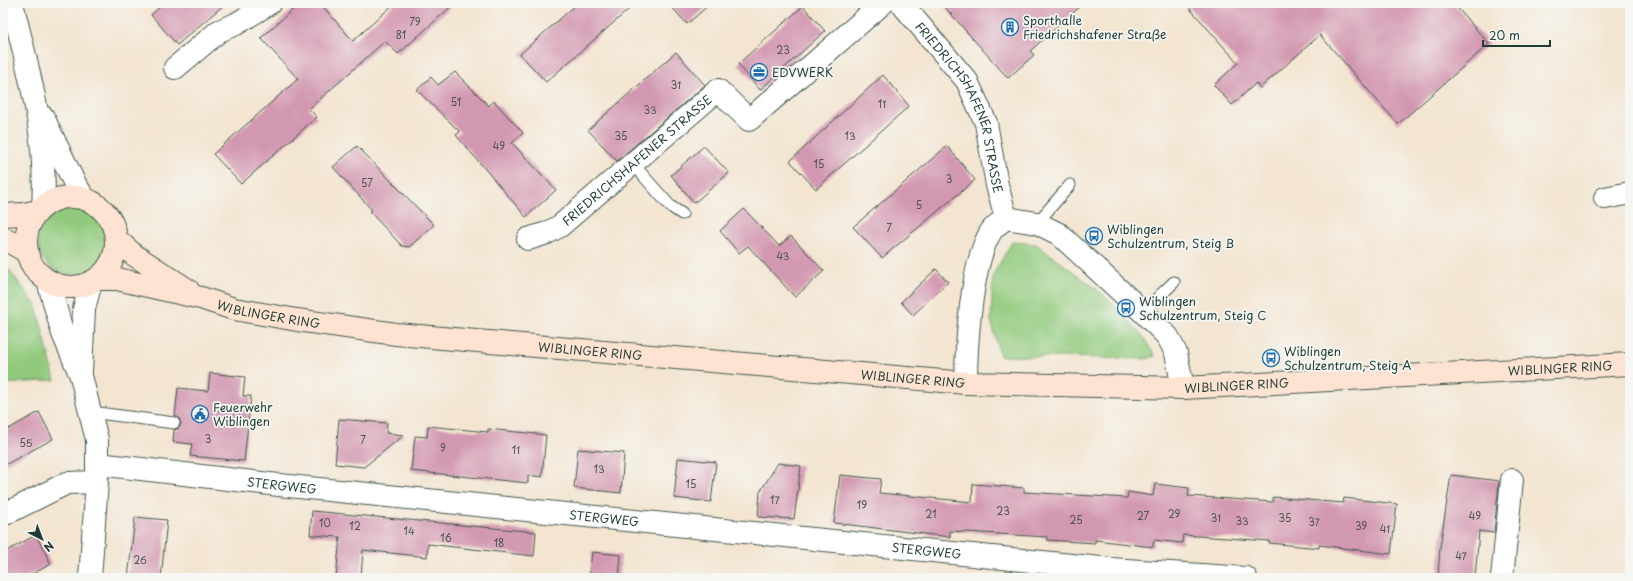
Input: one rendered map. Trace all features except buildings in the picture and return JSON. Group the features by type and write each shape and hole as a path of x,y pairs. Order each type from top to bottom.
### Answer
{"main road":[{"path":"3,215 24,214 41,209 63,198 85,199 99,206 109,217 116,239 112,261 103,274 94,280 68,287 48,281 32,265 26,245 27,230 41,209"},
{"path":"3,238 27,252"},
{"name":"WIBLINGER RING","path":"116,239 134,255 201,298"},
{"name":"WIBLINGER RING","path":"94,280 116,279 201,298 234,309 297,320 396,334 966,384 1182,388 1630,364"}],"street":[{"path":"12,3 37,103 44,180 41,209"},
{"path":"175,68 216,32 236,24 270,3"},
{"name":"FRIEDRICHSHAFENER STRASSE","path":"528,239 547,233 560,226 718,90 749,120 883,3"},
{"name":"FRIEDRICHSHAFENER STRASSE","path":"901,3 967,81 986,123 997,185 1006,218"},
{"path":"37,103 75,184 85,199"},
{"path":"1605,198 1630,193"},
{"path":"966,384 966,360 976,275 984,246 992,229 1006,218 1037,223 1059,234 1144,312 1168,337 1176,353 1182,388"},
{"path":"81,376 84,309 94,280"},
{"path":"48,281 63,334 81,376 97,440 97,473 90,578"},
{"name":"STERGWEG","path":"3,515 67,483 97,473 279,485 1111,573 1241,578"},
{"path":"1502,578 1512,480"}],"lane":[{"path":"633,164 670,206 682,214"},
{"path":"1037,223 1070,185"},
{"path":"1144,312 1174,282"},
{"path":"91,412 174,423"}],"green space":[{"path":"72,207 85,210 96,217 103,228 106,241 103,254 96,265 85,272 72,275 59,272 48,265 41,254 38,241 41,228 48,217 59,210"},
{"path":"1012,242 1036,244 1103,294 1143,336 1155,356 1146,359 1000,356 991,320 993,275"},
{"path":"3,262 36,305 55,380 3,384"}],"place":[{"name":"Sporthalle Friedrichshafener Straße","path":"1010,27"},
{"name":"EDVWERK","path":"759,72"},
{"name":"Wiblingen Schulzentrum, Steig B","path":"1094,236"},
{"name":"Wiblingen Schulzentrum, Steig C","path":"1126,308"},
{"name":"Wiblingen Schulzentrum, Steig A","path":"1271,358"},
{"name":"Feuerwehr Wiblingen","path":"200,414"}]}
